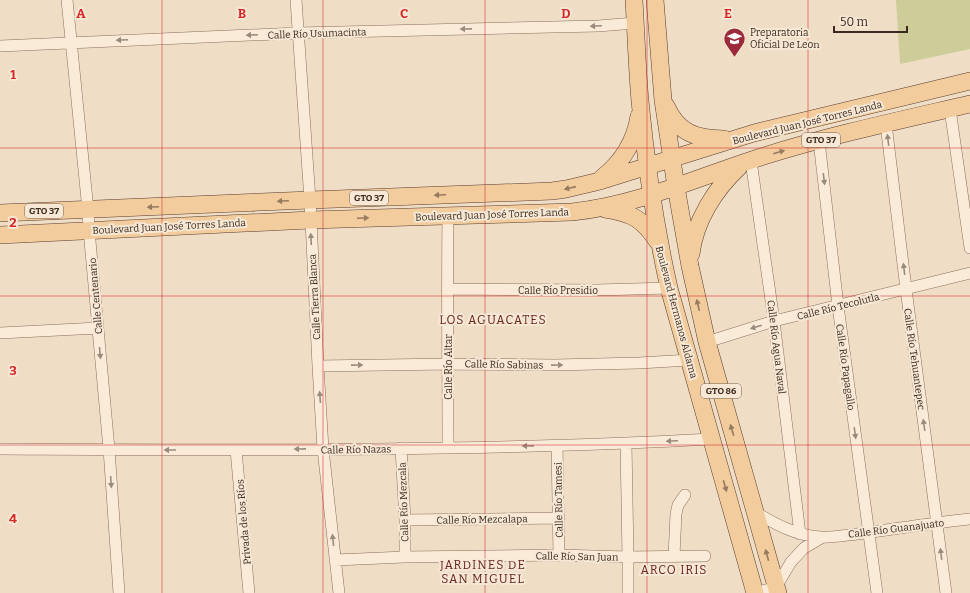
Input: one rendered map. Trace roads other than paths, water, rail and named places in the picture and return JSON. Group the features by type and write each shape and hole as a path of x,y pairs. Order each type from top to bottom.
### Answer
{"main road":[{"name":"Boulevard Hermanos Aldama","path":"634,0 640,100 660,246 669,288 755,593"},
{"path":"655,0 663,100 672,159"},
{"name":"Boulevard Juan José Torres Landa","path":"0,213 552,191 600,181 762,132 970,81"},
{"path":"600,181 617,164 630,145 638,123 640,100"},
{"path":"663,100 675,121 695,136 714,139 744,137"},
{"name":"Boulevard Juan José Torres Landa","path":"0,235 310,220 572,212 600,208 652,195 746,162 819,141 970,104"},
{"name":"GTO 86","path":"672,159 690,266 707,342 777,590"},
{"path":"690,266 695,235 707,207 722,184 732,173 746,162"},
{"path":"600,208 623,212 636,218 648,228 660,246"}],"street":[{"name":"Calle Centenario","path":"67,0 88,210 109,449 119,593"},
{"name":"Calle Tierra Blanca","path":"296,0 310,200 318,366 324,449 339,593"},
{"name":"Calle Río Usumacinta","path":"0,46 298,33 598,26 635,23"},
{"path":"950,109 970,248"},
{"name":"Calle Río Tehuantepec","path":"886,124 906,290 946,593"},
{"name":"Calle Río Papagallo","path":"819,141 838,306 877,593"},
{"name":"Calle Río Agua Naval","path":"746,162 774,321 800,534"},
{"name":"Calle Río Altar","path":"448,215 448,448"},
{"name":"Calle Río Tecolutla","path":"707,342 774,321 970,274"},
{"name":"Calle Río Presidio","path":"447,289 597,290 669,288"},
{"path":"0,333 98,328"},
{"name":"Calle Río Sabinas","path":"318,366 448,364 555,365 690,360"},
{"name":"Calle Río Nazas","path":"0,449 236,450 448,448 626,444 711,439"},
{"path":"626,444 628,593"},
{"name":"Calle Río Tamesi","path":"557,446 559,555"},
{"name":"Calle Río Mezcala","path":"401,448 405,520 405,557"},
{"name":"Privada de los Ríos","path":"236,450 249,593"},
{"path":"674,556 676,514 678,505 686,495"},
{"name":"Calle Río Guanajuato","path":"755,512 771,522 787,529 800,534 821,538 970,519"},
{"name":"Calle Río Mezcalapa","path":"405,520 559,518"},
{"name":"Calle Río Guanajuato","path":"777,590 791,562 804,548 821,538"},
{"name":"Calle Río San Juan","path":"335,560 405,557 559,555 628,557 705,556"},
{"path":"755,593 777,590"}],"place":[{"name":"Preparatoria Oficial De Leon","path":"735,58"}],"district":[{"name":"LOS AGUACATES","path":"493,320"},
{"name":"ARCO IRIS","path":"674,570"},
{"name":"JARDINES DE SAN MIGUEL","path":"483,572"}]}
